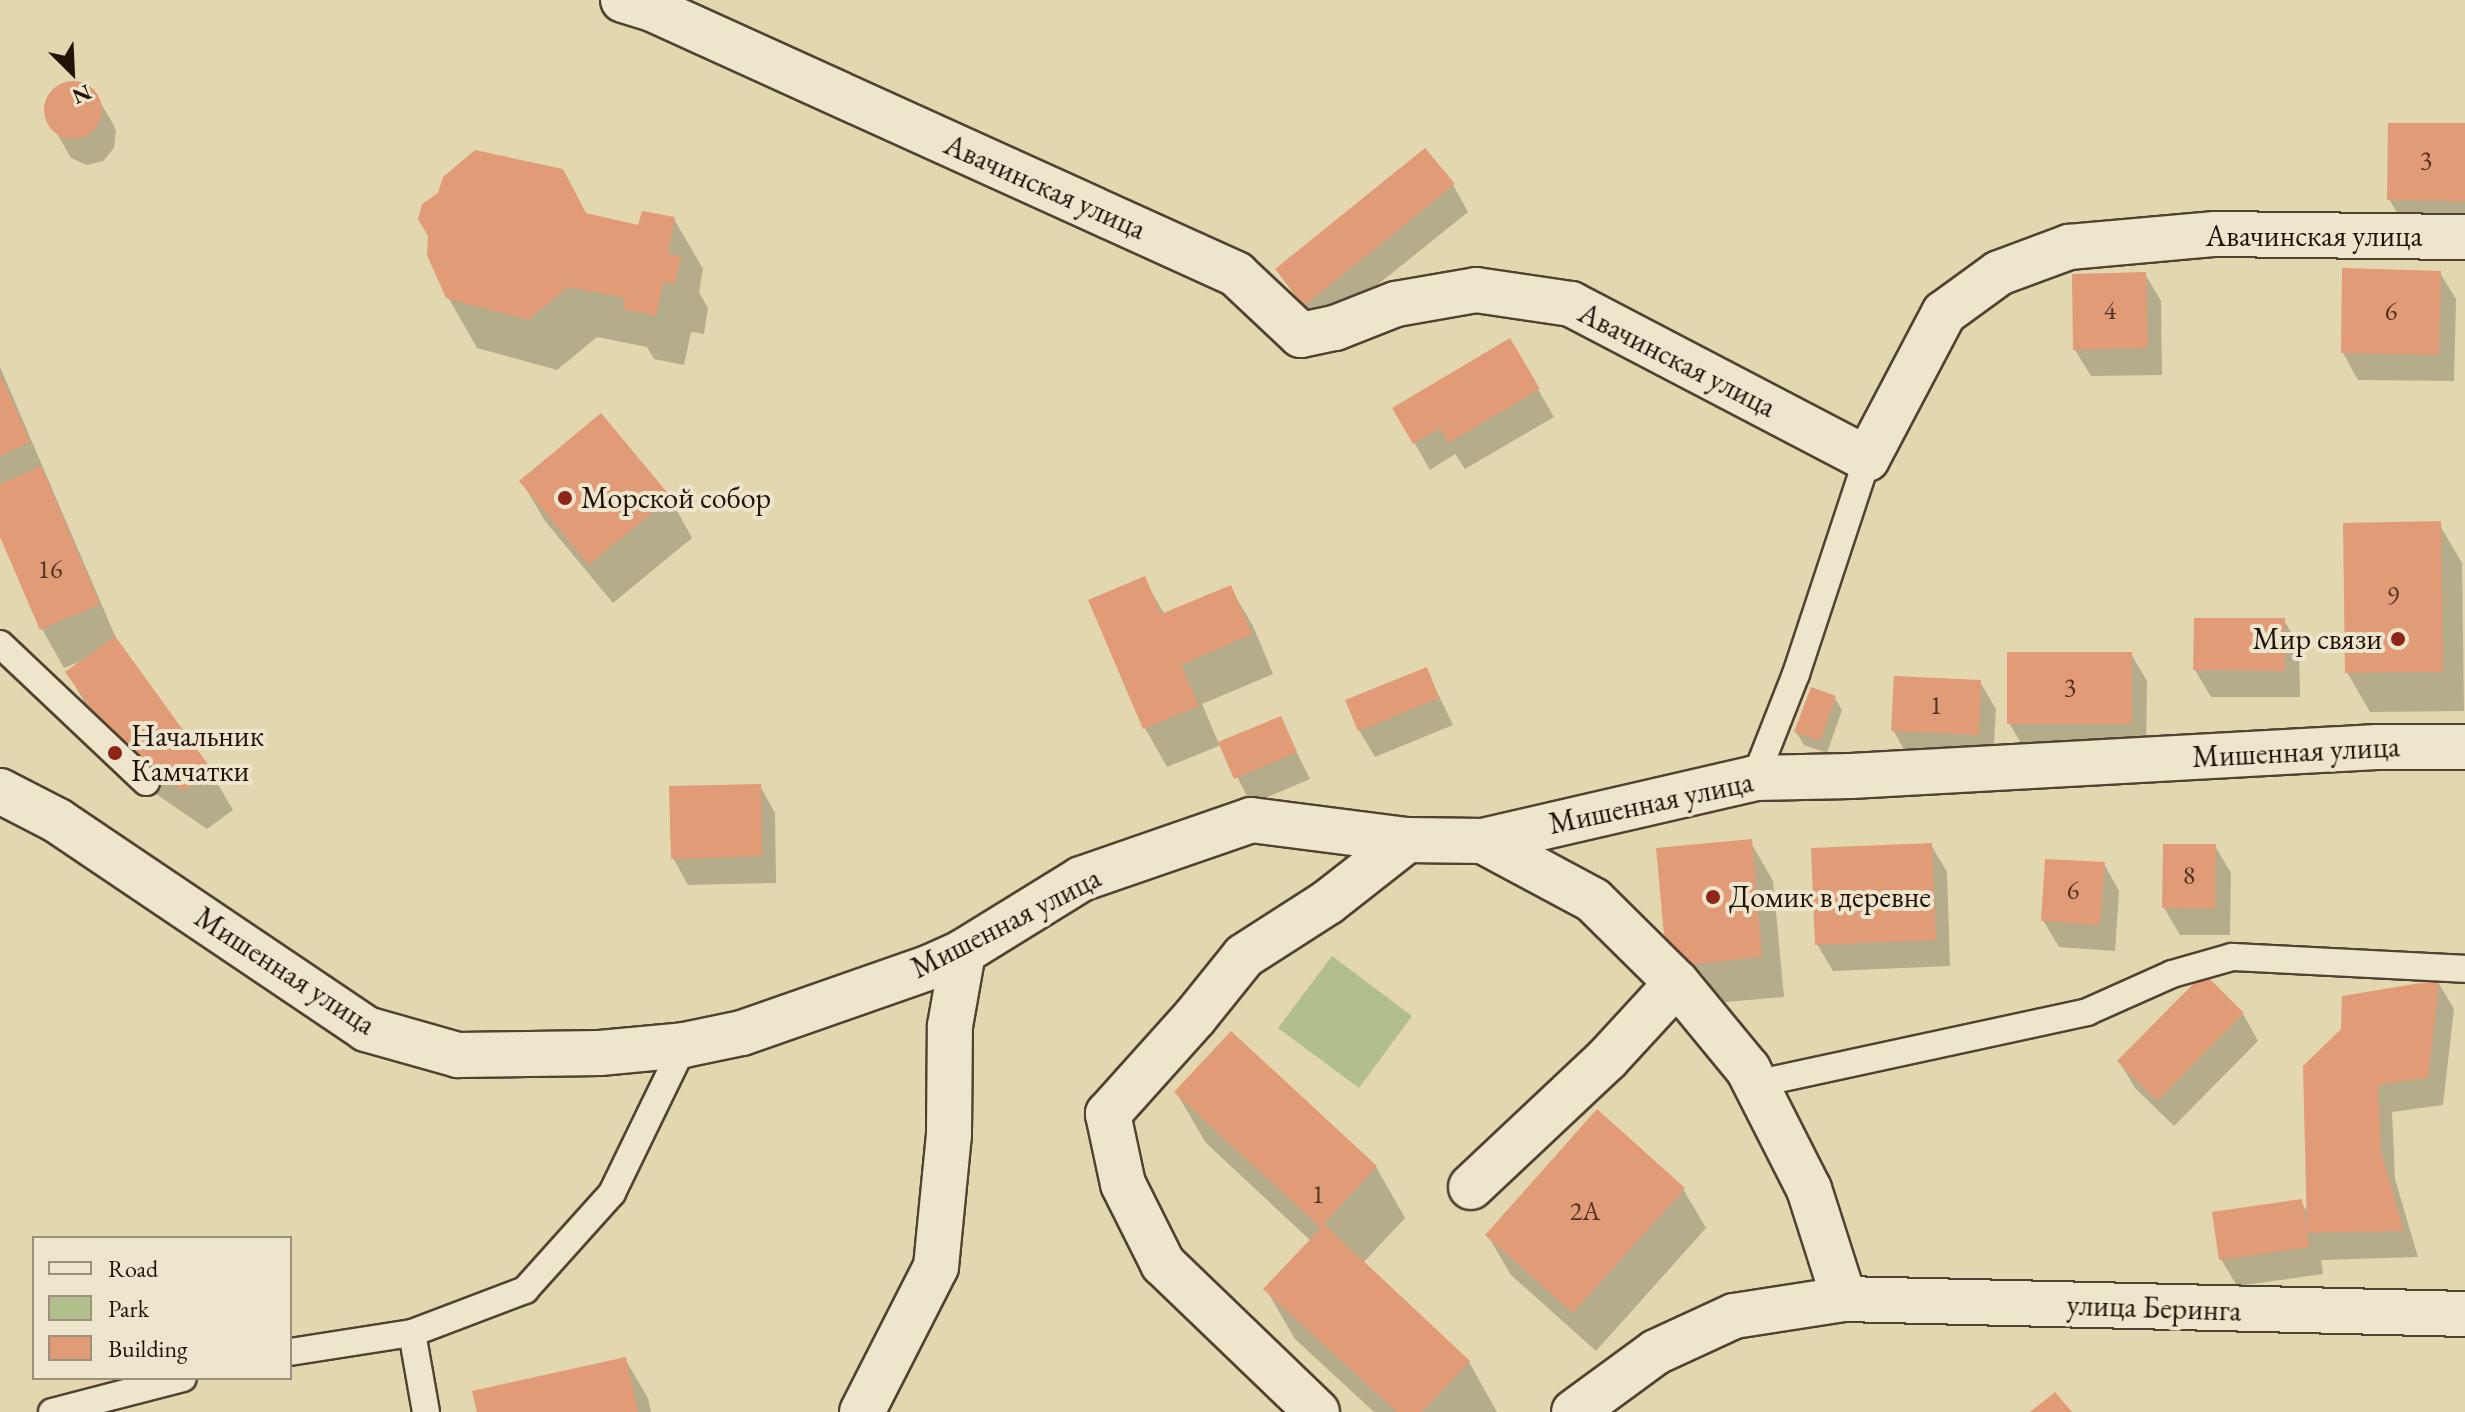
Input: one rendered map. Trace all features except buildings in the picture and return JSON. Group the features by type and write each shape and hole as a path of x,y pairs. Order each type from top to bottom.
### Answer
{"street":[{"name":"Авачинская улица","path":"623,0 650,8 1236,274 1301,335 1335,328 1396,304 1476,290 1571,304 1867,459 1944,313 1999,273 2055,252 2069,247 2215,234 2465,237"},
{"name":"Мишенная улица","path":"0,791 58,821 366,1029 458,1055 600,1053 684,1045 742,1033 963,952 1081,879 1251,820 1407,840 1483,841 1755,778 1851,776 2376,747 2465,747"},
{"path":"1317,1412 1163,1264 1123,1184 1108,1114 1195,1017 1244,956 1328,902 1407,840"},
{"path":"1483,841 1593,900 1677,983 1748,1069 1809,1189 1844,1299"},
{"path":"862,1412 936,1267 949,1134 950,1026 963,952"},
{"path":"1471,1187 1607,1059 1677,983"},
{"name":"улица Беринга","path":"1574,1412 1656,1352 1709,1326 1734,1316 1772,1308 1844,1299 2465,1314"}],"lane":[{"path":"1755,778 1796,674 1867,459"},
{"path":"0,644 146,782"},
{"path":"1755,1084 2087,1012 2172,974 2232,957 2465,969"},
{"path":"292,1352 412,1333 525,1290 612,1193 684,1045"},
{"path":"412,1333 426,1412"},
{"path":"52,1412 175,1380"}],"green space":[{"path":"1332,956 1412,1016 1359,1088 1278,1028"}],"place":[{"name":"Морской собор","path":"565,498"},
{"name":"Мир связи","path":"2398,639"},
{"name":"Начальник Камчатки","path":"115,753"},
{"name":"Домик в деревне","path":"1713,897"}]}
